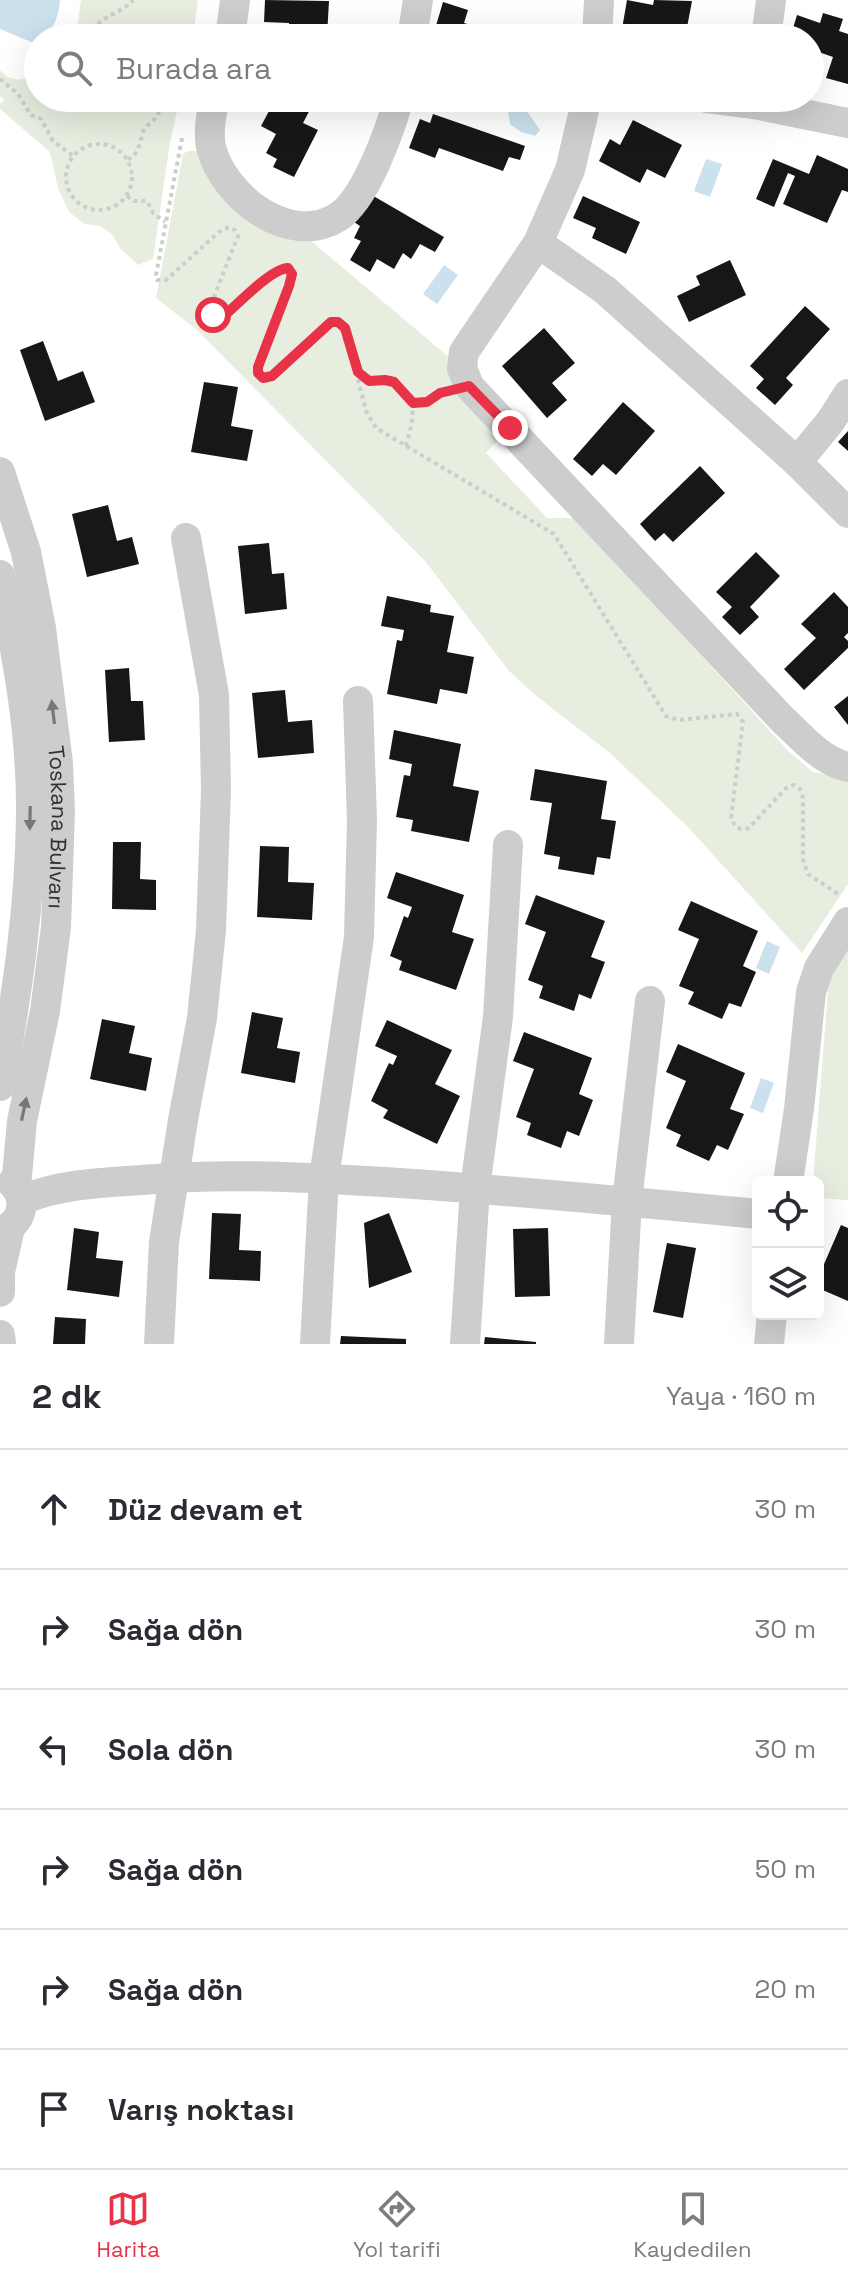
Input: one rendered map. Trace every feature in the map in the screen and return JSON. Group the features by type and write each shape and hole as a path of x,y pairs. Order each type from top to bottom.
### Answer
{"street":[{"path":"232,24 235,0"},
{"path":"414,24 418,0"},
{"path":"598,24 599,0"},
{"path":"768,24 771,0"},
{"path":"212,112 210,144 230,186 266,214 292,226 318,227 341,216 367,182 395,112"},
{"path":"584,112 570,170 538,243 464,352 462,368 469,386 783,720 820,754 848,767"},
{"path":"802,112 848,123"},
{"path":"538,243 605,290 797,462 848,513"},
{"path":"797,462 848,394"},
{"name":"Toskana Bulvarı","path":"0,472 26,552 18,632 31,813 26,926 0,1086"},
{"path":"159,1344 164,1242 202,1018 211,930 216,791 214,695 186,538"},
{"name":"Toskana Bulvarı","path":"0,575 58,763 60,812 56,927 45,1011 22,1121 13,1188 21,1213 17,1222 5,1230 0,1292"},
{"path":"315,1344 324,1178 359,937 362,820 358,701"},
{"path":"465,1344 475,1188 498,1017 508,845"},
{"path":"789,1176 811,992 843,908"},
{"path":"619,1344 627,1201 650,1001"},
{"path":"13,1188 39,1193 83,1184 173,1177 324,1178 475,1188 752,1213"},
{"path":"769,1344 771,1320"},
{"path":"0,1335 1,1344"}],"path":[{"path":"97,24 111,13 126,8 133,0"},
{"path":"0,79 18,94 24,104"},
{"path":"29,112 41,119 53,141 73,156"},
{"path":"128,160 137,152 144,129 159,112"},
{"path":"183,129 157,280 166,280 224,229 233,227 237,232 235,245 211,304 213,315 225,315 271,275 288,268 292,274 258,373 263,378 272,376 331,322 343,324 369,418 376,428 554,534 666,716 679,720 737,714 743,722 731,818 735,826 749,828 786,788 794,785 800,789 803,798 803,860 808,874 843,908"},
{"path":"93,144 115,147 128,160 133,175 127,196 111,209 90,209 80,205 68,188 66,177 73,156 93,144"},
{"path":"127,196 134,201 147,201 153,213 165,222"},
{"path":"358,372 369,381 394,382 413,403 406,446"},
{"path":"413,403 427,402 440,393 469,386"}],"shaded area":[{"path":"81,0 198,0 195,24 78,24"},
{"path":"0,70 9,77 24,78 24,112 177,112 153,259 138,265 120,248 112,234 100,226 85,224 69,212 58,188 50,152 0,109 4,100 0,96"},
{"path":"196,151 208,169 291,237 311,241 450,358 501,436 486,453 547,518 577,518 788,751 813,772 848,778 848,884 802,953 688,827 610,753 509,671 425,561 197,330 156,298 183,154"},
{"path":"848,946 848,1200 824,1198 824,1176 813,1176 829,978"}],"water":[{"path":"0,0 60,0 53,24 24,24 24,39 0,29"},
{"path":"508,112 527,112 540,130 535,136 521,132 510,124"},
{"path":"706,159 722,164 710,197 694,191"},
{"path":"444,265 458,275 437,304 423,294"},
{"path":"767,941 780,947 769,974 756,968"},
{"path":"761,1078 774,1083 763,1113 750,1108"}],"building":[{"path":"265,0 329,1 328,24 264,22"},
{"path":"627,0 653,5 654,0 692,1 688,24 623,24"},
{"path":"443,2 468,10 464,23 467,24 436,24"},
{"path":"823,13 843,19 839,31 848,34 848,84 826,78 833,57 824,54 824,24 794,24 797,15 820,23"},
{"path":"268,112 309,112 303,123 318,130 294,177 273,167 277,159 266,153 276,134 261,126"},
{"path":"433,114 525,146 520,160 509,157 503,171 439,148 435,158 409,148 420,119 430,123"},
{"path":"633,120 682,145 665,178 647,169 640,183 599,161 610,139 620,145"},
{"path":"817,155 848,169 848,192 842,190 827,223 783,204 795,176 788,173 774,207 756,199 773,159 809,174"},
{"path":"370,194 444,237 435,252 420,244 411,259 403,253 394,269 377,259 370,272 350,260 361,241 354,238 360,226 354,222"},
{"path":"583,196 640,222 626,254 592,238 596,228 573,218"},
{"path":"730,260 746,295 689,322 677,296 700,285 696,276"},
{"path":"805,306 830,329 786,378 793,385 775,405 756,388 764,379 750,366"},
{"path":"544,328 575,363 552,383 567,400 547,418 502,366"},
{"path":"43,341 58,381 83,371 95,402 45,421 20,350"},
{"path":"204,382 238,387 231,426 253,430 247,461 191,452"},
{"path":"623,402 655,431 616,475 603,464 592,476 573,459"},
{"path":"848,431 848,451 838,442"},
{"path":"700,466 725,493 673,542 664,533 655,541 640,524"},
{"path":"108,505 117,541 132,537 139,564 87,577 72,514"},
{"path":"269,543 272,574 284,573 287,609 245,614 238,546"},
{"path":"756,552 780,576 750,607 759,617 740,635 722,617 732,607 716,592"},
{"path":"834,592 848,607 848,633 844,637 848,648 804,690 784,669 816,638 801,624"},
{"path":"387,596 431,605 430,612 454,616 447,652 474,657 467,694 440,689 437,704 387,694 397,640 402,641 404,630 381,626"},
{"path":"129,668 131,701 143,701 145,740 109,742 105,670"},
{"path":"285,690 288,722 312,720 314,753 258,758 252,693"},
{"path":"848,696 848,725 834,707"},
{"path":"394,730 461,744 453,786 479,791 469,842 411,831 413,820 396,817 404,775 410,776 412,764 389,759"},
{"path":"535,769 607,781 601,819 616,821 610,859 597,857 594,875 558,869 560,857 544,854 552,803 530,800"},
{"path":"113,842 141,842 140,879 156,880 156,910 112,909"},
{"path":"260,846 289,847 288,882 314,883 312,920 257,917"},
{"path":"396,872 464,895 452,932 474,939 456,990 399,970 402,961 390,956 404,916 408,918 412,907 387,898"},
{"path":"536,895 605,921 591,957 605,962 591,999 579,994 574,1011 539,998 543,986 528,980 546,932 525,924"},
{"path":"691,901 758,931 743,966 756,972 741,1007 729,1003 722,1019 688,1004 694,992 679,986 699,939 678,930"},
{"path":"252,1012 283,1018 277,1048 300,1052 295,1083 241,1073"},
{"path":"102,1019 135,1026 129,1053 152,1058 146,1091 90,1079"},
{"path":"387,1020 452,1050 435,1084 460,1096 437,1144 383,1118 388,1110 371,1101 389,1063 393,1065 397,1056 375,1046"},
{"path":"524,1032 592,1058 579,1094 593,1100 579,1136 567,1131 561,1148 527,1135 531,1123 516,1117 534,1069 513,1061"},
{"path":"678,1044 745,1073 730,1109 744,1114 728,1150 717,1145 709,1161 676,1146 681,1135 666,1128 686,1081 666,1072"},
{"path":"212,1213 241,1214 239,1250 261,1251 260,1281 209,1279"},
{"path":"389,1213 412,1272 369,1288 364,1223"},
{"path":"841,1225 848,1228 848,1301 824,1291 824,1264"},
{"path":"74,1228 99,1232 96,1258 123,1261 119,1297 67,1290"},
{"path":"548,1228 550,1296 515,1297 513,1229"},
{"path":"667,1243 696,1248 683,1318 653,1312"},
{"path":"55,1317 86,1319 85,1344 53,1344"},
{"path":"341,1336 406,1339 406,1344 340,1344"},
{"path":"485,1337 536,1342 536,1344 484,1344"}],"route":[{"path":"213,315 225,315 271,275 288,268 292,274 289,286 258,367 258,373 263,378 272,376 331,322 338,322 343,324 349,337 358,372 369,381 394,382 413,403 427,402 440,393 469,386 510,428"}]}
